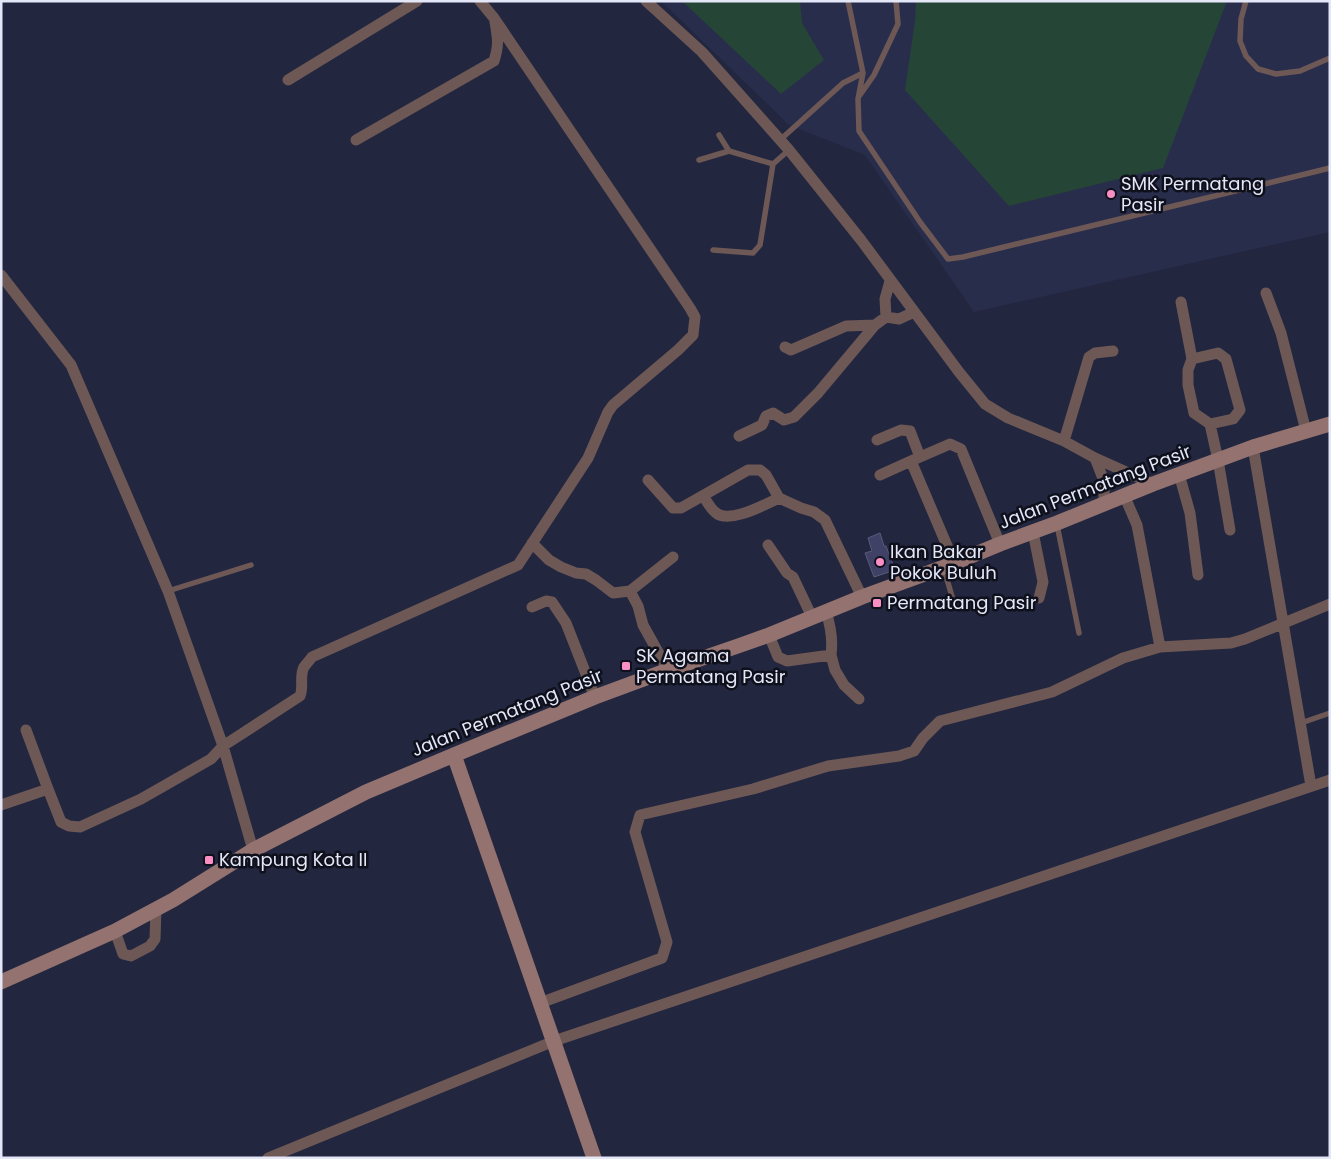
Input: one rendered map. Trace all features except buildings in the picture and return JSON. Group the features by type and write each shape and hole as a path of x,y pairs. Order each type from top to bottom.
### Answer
{"main road":[{"name":"Jalan Permatang Pasir","path":"1,982 115,931 174,900 253,850 366,792 454,755 594,697 769,635 1179,474 1253,447 1330,424"},
{"path":"454,755 594,1158"}],"street":[{"path":"288,80 417,1"},
{"path":"26,730 61,822 69,826 80,827 141,799 211,759 222,746 300,696 304,667 312,657 518,565 588,458 612,405 678,350 693,334 695,317 494,18 480,1"},
{"path":"646,1 702,52 789,150 861,240 890,281 985,404 1008,418 1064,441 1095,458 1153,484"},
{"path":"356,140 494,61 498,48 498,36 494,18"},
{"path":"1,275 71,365 168,591 222,746 253,850"},
{"path":"886,317 885,299 890,281"},
{"path":"1266,293 1281,333 1306,431"},
{"path":"1181,302 1192,359 1188,370 1188,385 1194,413 1210,424 1230,530"},
{"path":"739,436 762,425 766,416 773,413 784,420 794,417 818,393 875,325 886,317 899,319 914,312"},
{"path":"784,347 791,350 846,326 875,325"},
{"path":"1064,441 1089,357 1095,353 1113,351"},
{"path":"1192,359 1218,353 1226,359 1240,410 1233,419 1210,424"},
{"path":"877,440 901,430 910,431 915,459 949,564"},
{"path":"880,475 950,444 961,449 1000,544"},
{"path":"1253,447 1311,786"},
{"path":"1095,458 1104,480 1104,503"},
{"path":"648,480 673,508 681,508 748,470 760,470 766,474 779,498 814,512 825,520 862,597"},
{"path":"1179,474 1190,514 1198,575"},
{"path":"1124,495 1137,525 1160,648"},
{"path":"703,496 715,513 724,517 736,516 779,498"},
{"path":"1033,532 1043,582 1039,598"},
{"path":"532,543 549,560 576,573 586,574 612,593 630,592 673,556"},
{"path":"768,545 787,573 793,577 819,614 831,626 831,655 835,670 844,685 859,699"},
{"path":"630,592 638,606 643,626 668,670"},
{"path":"532,607 546,601 552,602 566,623 594,697"},
{"path":"540,1003 662,958 667,942 636,832 640,815 753,789 828,766 899,756 914,751 923,738 940,721 1052,692 1123,658 1160,648 1231,642 1245,639 1330,604"},
{"path":"769,635 778,657 787,662 831,655"},
{"path":"268,1158 554,1041 1330,780"},
{"path":"1,805 48,789"},
{"path":"115,931 123,954 130,956 150,946 155,939 156,909"}],"lane":[{"path":"848,1 863,73 858,99 859,131 920,222 948,259 963,257 1330,168"},
{"path":"858,99 874,75 898,24 896,1"},
{"path":"1246,1 1240,41 1246,56 1258,69 1276,74 1300,71 1330,58"},
{"path":"780,140 843,83 863,73"},
{"path":"719,135 729,151"},
{"path":"713,250 753,253 760,245 774,164 789,150"},
{"path":"699,160 729,151 774,164"},
{"path":"1057,523 1079,633"},
{"path":"949,564 953,600"},
{"path":"168,591 251,565"},
{"path":"1300,723 1330,713"}],"shaded area":[{"name":"SMK Permatang Pasir","path":"661,1 1330,1 1330,232 974,312 865,155 789,125"}],"green space":[{"path":"682,1 800,1 802,23 824,60 781,94"},
{"path":"916,1 1227,1 1163,168 1009,206 905,90"}],"place":[{"name":"SMK Permatang Pasir","path":"1111,194"},
{"name":"Ikan Bakar Pokok Buluh","path":"880,562"},
{"name":"Permatang Pasir","path":"877,603"},
{"name":"SK Agama Permatang Pasir","path":"626,666"},
{"name":"Kampung Kota II","path":"209,860"}]}
